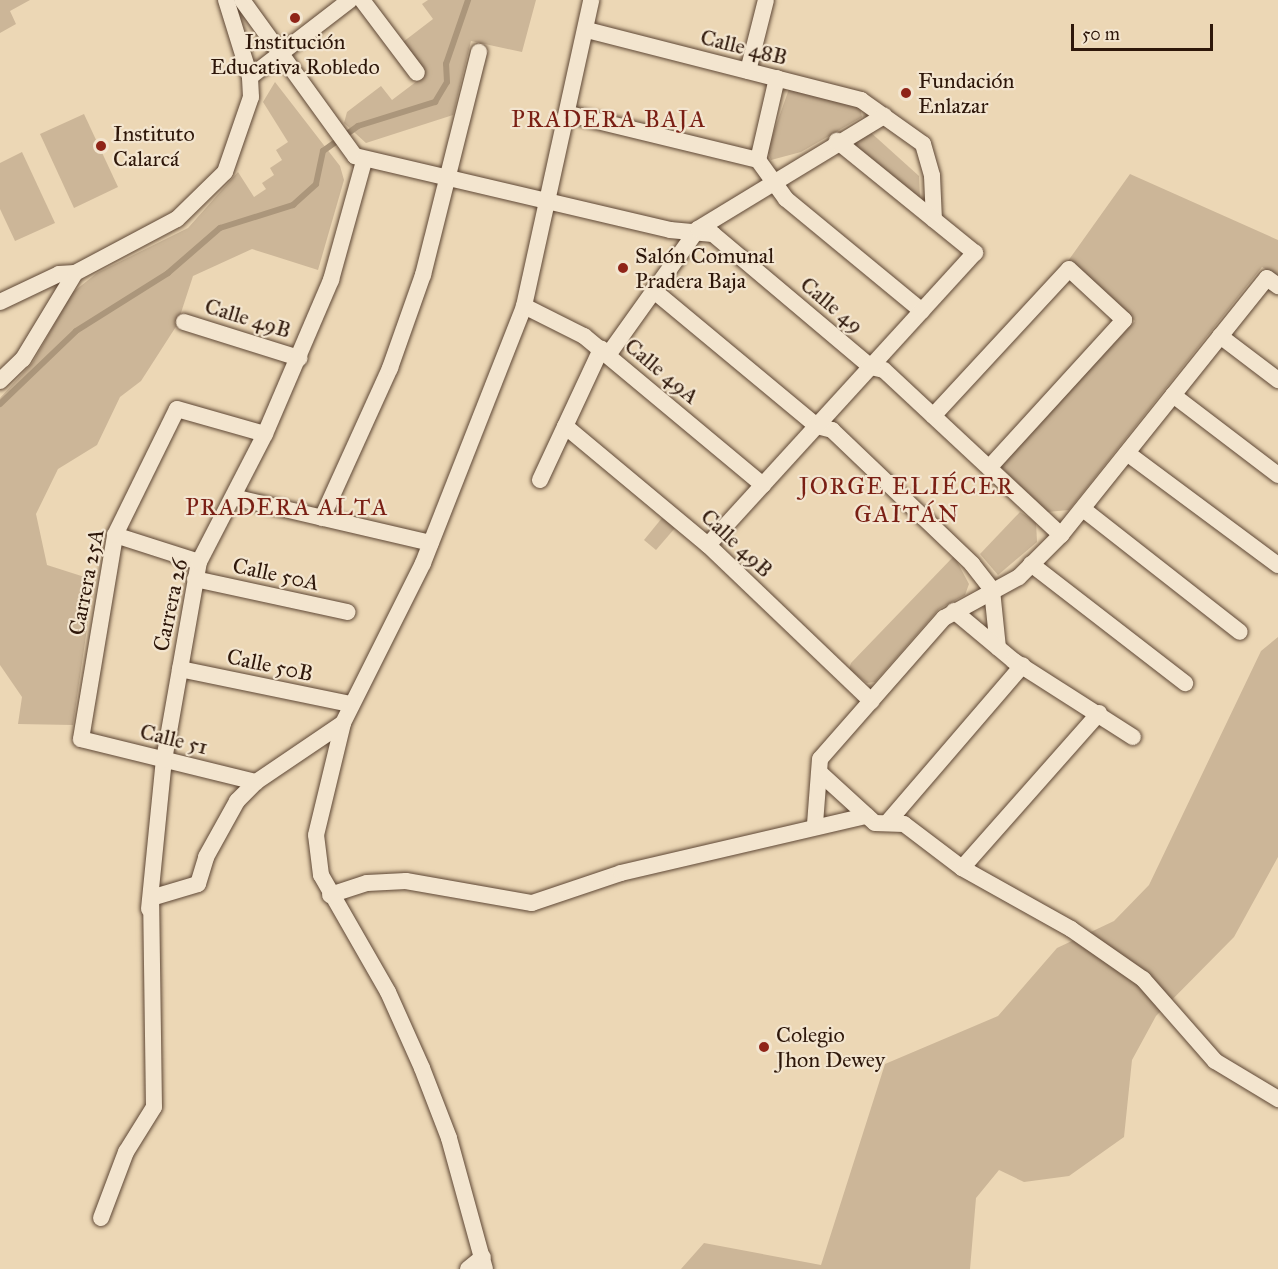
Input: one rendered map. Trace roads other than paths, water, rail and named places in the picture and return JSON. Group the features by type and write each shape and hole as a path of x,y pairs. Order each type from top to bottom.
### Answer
{"street":[{"path":"0,302 59,274 75,273 177,219 225,172 240,140 250,77 226,0"},
{"path":"242,0 330,123 356,155"},
{"path":"250,77 282,56 350,0"},
{"path":"362,0 417,74"},
{"path":"468,1269 484,1263 449,1138 422,1068 388,992 330,895 321,875 316,835 343,723 431,543 524,306 546,201 569,114 591,0"},
{"path":"748,71 766,0"},
{"name":"Calle 48B","path":"587,30 861,100 923,144 932,176 934,219"},
{"path":"322,518 390,368 450,179 479,52"},
{"path":"758,160 777,78"},
{"path":"569,114 758,160 786,199 922,311"},
{"path":"540,480 604,352 698,229 837,141 884,116"},
{"path":"708,545 975,253 837,141"},
{"name":"Calle 49","path":"356,155 670,230 698,229 713,234 871,367 884,370 1061,536"},
{"name":"Carrera 26","path":"101,1218 126,1152 154,1107 149,909 164,760 199,562 265,434 331,280 356,155"},
{"path":"933,416 1069,269 1124,320 989,468"},
{"path":"0,381 23,359 75,273"},
{"path":"815,824 820,759 954,611 992,590 1031,564 1061,536 1267,278 1278,286"},
{"path":"653,290 817,426 832,430 972,564 992,590 998,648"},
{"name":"Calle 49A","path":"524,306 604,352 763,485"},
{"name":"Calle 49B","path":"184,322 299,358"},
{"path":"1220,336 1278,380"},
{"path":"1173,395 1278,475"},
{"name":"Carrera 25A","path":"81,739 114,535 177,409 265,434"},
{"name":"Calle 49B","path":"565,426 708,545 872,700"},
{"path":"1127,453 1278,565"},
{"path":"233,498 431,543"},
{"path":"1083,508 1240,632"},
{"path":"114,535 199,562"},
{"path":"1031,564 1185,683"},
{"name":"Calle 50A","path":"195,579 347,612"},
{"path":"954,611 998,648 1133,737"},
{"path":"886,823 1023,665"},
{"name":"Calle 50B","path":"180,669 351,704"},
{"path":"962,868 1099,713"},
{"path":"149,909 155,894 198,884 219,832 256,782 343,723"},
{"name":"Calle 51","path":"81,739 256,782"},
{"path":"820,774 866,816 886,823 904,824 962,868 1071,929 1143,979 1215,1061 1278,1099"},
{"path":"330,895 395,880 532,903 621,873 815,824 866,816"}],"waterway":[{"path":"0,404 76,331 168,273 220,228 293,205 316,184 323,151 358,126 435,102 447,82 446,64 468,0"}],"place":[{"name":"Institución Educativa Robledo","path":"295,18"},
{"name":"Fundación Enlazar","path":"906,93"},
{"name":"Instituto Calarcá","path":"101,146"},
{"name":"Salón Comunal Pradera Baja","path":"623,268"},
{"name":"Colegio Jhon Dewey","path":"764,1047"}],"district":[{"name":"PRADERA BAJA","path":"609,120"},
{"name":"JORGE ELIÉCER GAITÁN","path":"907,501"},
{"name":"PRADERA ALTA","path":"287,508"}]}
